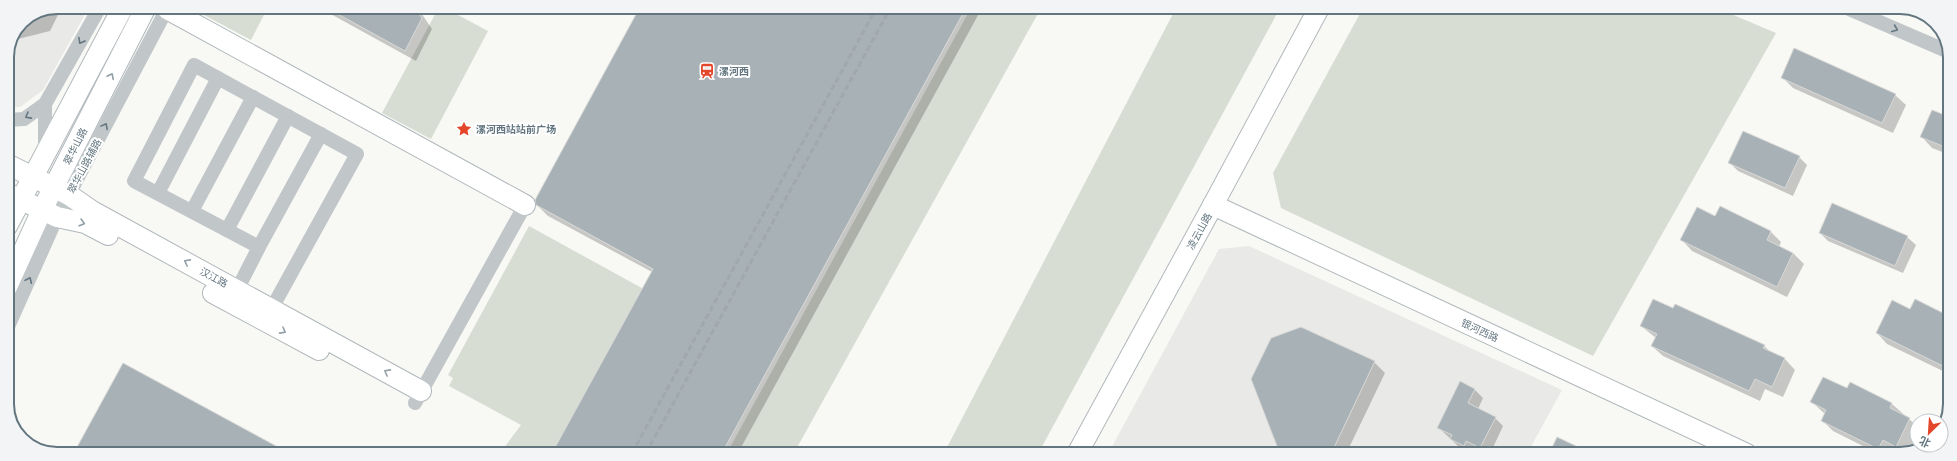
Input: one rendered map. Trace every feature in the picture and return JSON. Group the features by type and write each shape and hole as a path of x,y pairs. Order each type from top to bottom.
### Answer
{"street":[{"path":"14,120 24,119 46,104 96,14"},
{"path":"14,197 32,176 118,14"},
{"name":"翠华山路","path":"14,275 62,191 143,14"},
{"name":"翠华山路辅路","path":"62,191 164,14"},
{"path":"178,14 525,205 418,397"},
{"name":"凌云山路","path":"1081,447 1316,14"},
{"path":"1861,14 1942,49"},
{"path":"260,247 134,180 194,65 357,154 268,314"},
{"path":"158,193 218,78"},
{"path":"192,211 252,97"},
{"path":"45,152 46,104"},
{"path":"227,230 288,116"},
{"path":"234,296 321,134"},
{"name":"汉江路","path":"14,165 62,191 92,211 234,296"},
{"name":"汉江路","path":"14,197 49,214 85,223 234,296 418,397"},
{"name":"银河西路","path":"1213,205 1731,447"},
{"path":"14,310 49,214"}],"shaded area":[{"path":"57,14 85,14 43,90 20,107 14,107 14,57 17,41 21,33 33,21 41,17"},
{"path":"202,14 264,14 251,40"},
{"path":"435,14 456,14 488,31 431,139 382,113"},
{"path":"968,14 1038,14 797,447 730,447"},
{"path":"1173,14 1277,14 1042,447 947,447"},
{"path":"1360,14 1731,14 1776,33 1593,356 1281,208 1273,173"},
{"path":"529,226 649,292 561,447 504,447 521,425 449,386 453,378 448,375"},
{"path":"1249,246 1562,390 1531,447 1112,447 1219,249"}],"building":[{"path":"338,14 419,14 422,18 405,51"},
{"name":"漯河西","path":"636,14 963,14 725,447 555,447 653,269 536,205 535,200"},
{"path":"1794,48 1896,94 1882,123 1781,78"},
{"path":"1932,110 1943,114 1943,146 1920,137"},
{"path":"1743,131 1800,156 1785,188 1728,163"},
{"path":"1832,203 1908,236 1895,266 1819,233"},
{"path":"1720,206 1771,231 1767,240 1793,253 1777,287 1680,240 1697,207 1715,216"},
{"path":"1653,299 1673,308 1675,304 1765,345 1763,348 1785,358 1772,387 1755,379 1749,391 1651,346 1657,334 1640,326"},
{"path":"1915,299 1943,313 1943,366 1876,333 1892,300 1910,309"},
{"path":"1301,327 1375,361 1334,447 1277,447 1251,379 1271,338"},
{"path":"123,363 278,447 77,447"},
{"path":"1823,377 1847,388 1850,382 1892,403 1890,408 1909,418 1909,420 1896,447 1883,440 1879,447 1874,447 1821,421 1826,410 1810,402"},
{"path":"1460,381 1475,389 1468,403 1496,417 1481,447 1466,441 1464,446 1450,439 1452,435 1437,428"},
{"path":"1557,437 1578,447 1552,447"}],"railway":[{"path":"635,447 873,14"},
{"path":"649,447 887,14"}],"place":[{"name":"漯河西","path":"707,71"},
{"name":"漯河西站站前广场","path":"464,129"}]}
